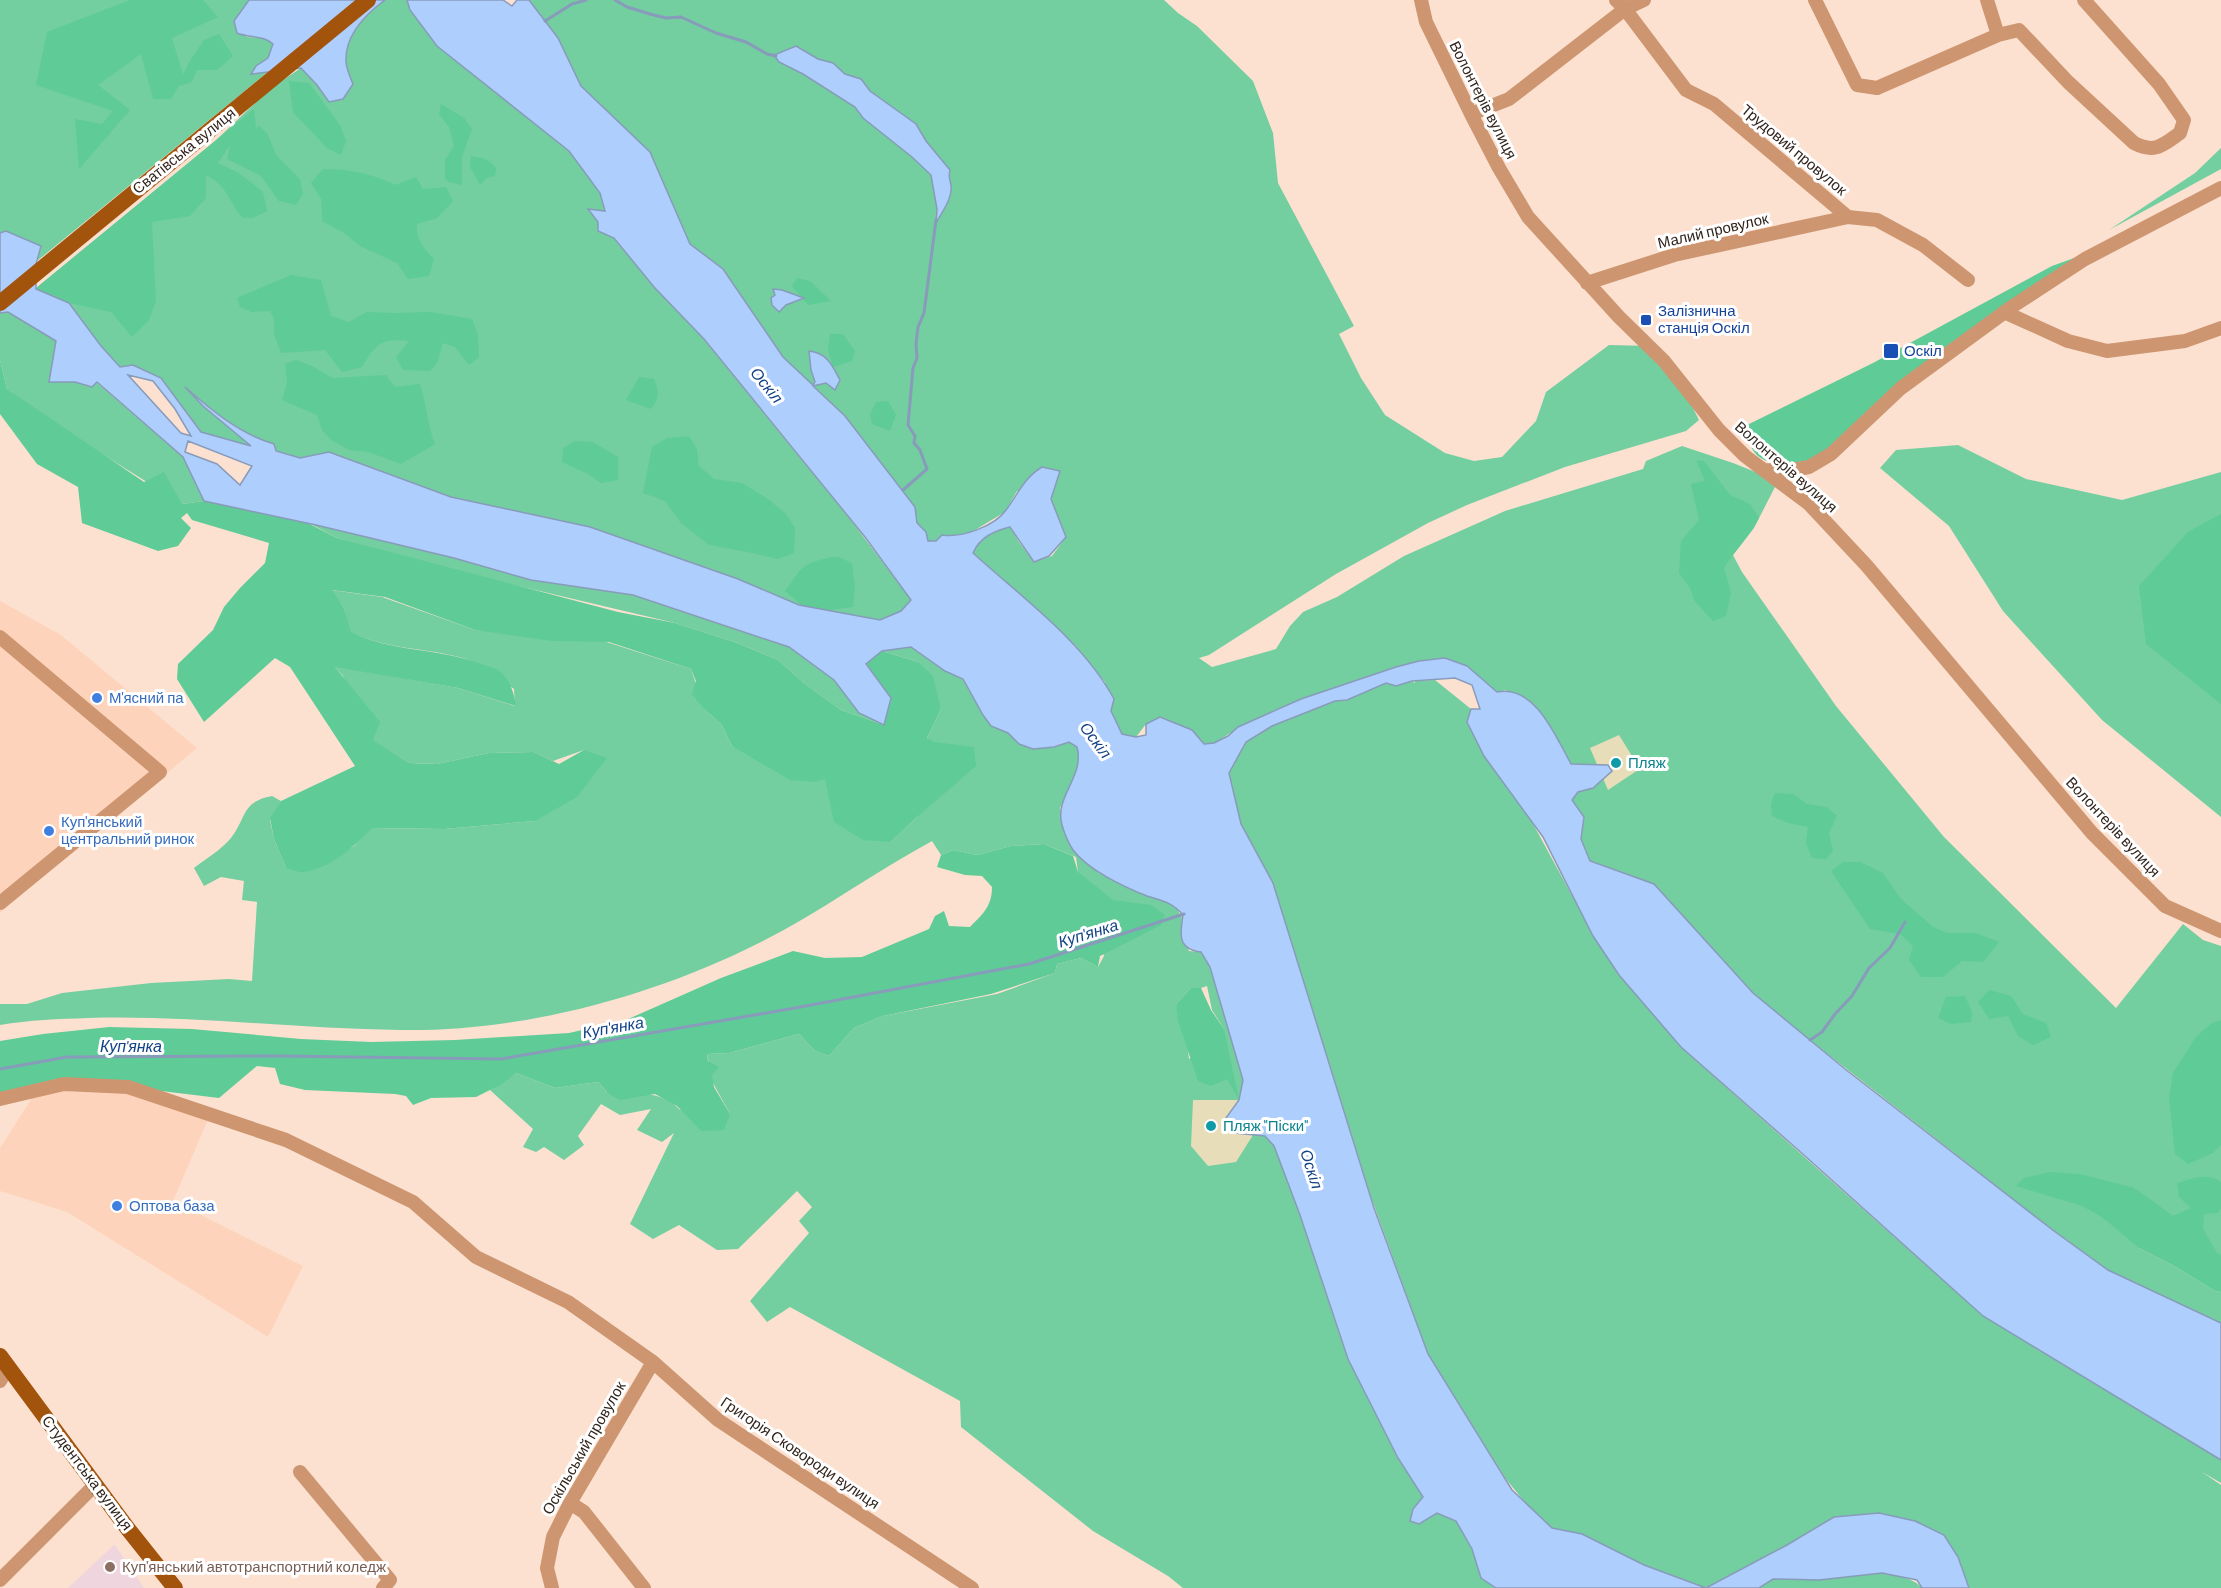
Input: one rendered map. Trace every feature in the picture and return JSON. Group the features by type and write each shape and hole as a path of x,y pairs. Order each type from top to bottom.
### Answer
{"main road":[{"name":"Сватівська вулиця","path":"0,303 368,0"},
{"name":"Студентська вулиця","path":"3,1368 175,1588"}],"street":[{"name":"Волонтерів вулиця","path":"1421,0 1426,22 1498,168 1527,217 1587,283 1664,361 1744,456 1809,504 1867,566 2092,833 2165,906 2221,931"},
{"path":"1471,114 1509,99 1620,5 1644,0"},
{"path":"1815,0 1857,85 1877,88 1998,35 2019,30 2068,82 2134,143 2144,148 2159,148 2180,133 2184,120 2159,84 2084,0"},
{"path":"1987,0 1998,35"},
{"name":"Трудовий провулок","path":"1620,5 1686,90 1714,104 1848,217 1877,220 1923,244 1968,280"},
{"path":"1764,470 1787,471 1809,467 1831,454 1901,388 2004,312 2085,259 2221,188"},
{"name":"Малий провулок","path":"1587,283 1674,255 1848,217"},
{"path":"2004,312 2068,341 2107,351 2185,340 2221,328"},
{"path":"0,637 160,772 0,903"},
{"name":"Григорія Сковороди вулиця","path":"0,1099 64,1084 128,1087 286,1140 412,1202 476,1257 568,1302 653,1362 718,1420 972,1588"},
{"name":"Оскільський провулок","path":"552,1588 547,1568 553,1537 570,1503 653,1362"},
{"path":"300,1472 390,1580 383,1588"},
{"path":"0,1580 95,1485"},
{"path":"570,1503 584,1512 644,1588"}],"shaded area":[{"name":"Куп'янський центральний ринок","path":"0,601 61,635 197,748 0,913"},
{"name":"Оптова база","path":"128,1087 210,1115 173,1201 303,1266 268,1337 67,1212 0,1191 0,1148 37,1090"},
{"name":"Куп'янський автотранспортний коледж","path":"114,1545 144,1588 68,1588"}],"green space":[{"path":"0,0 249,0 234,21 247,37 266,38 275,42 268,58 252,73 268,72 37,261 41,246 6,231 0,233"},
{"path":"130,0 203,0 218,17 172,38 183,75 204,40 219,34 233,56 217,70 197,70 192,82 179,86 171,99 153,99 141,54 98,85 130,110 79,169 75,119 102,124 113,111 36,85 47,32"},
{"path":"385,0 407,0 410,10 437,46 569,151 600,193 606,211 589,209 598,222 599,231 614,238 654,287 701,336 850,519 911,600 901,611 880,620 804,607 738,579 590,527 451,497 329,452 300,458 276,451 274,444 230,423 192,393 203,406 253,447 201,432 161,378 120,368 101,346 35,289 215,141 271,88 301,68 329,102 353,84 346,64 349,42 364,19"},
{"path":"529,0 1164,0 1197,26 1253,81 1273,133 1278,183 1354,326 1339,334 1361,378 1385,415 1445,453 1474,461 1502,457 1536,421 1546,392 1609,345 1651,346 1699,420 1686,431 1565,467 1467,505 1428,523 1336,574 1209,655 1199,658 1212,667 1276,649 1290,626 1303,612 1337,597 1404,556 1505,511 1643,469 1646,461 1682,446 1778,481 1754,528 1733,555 1742,572 1836,706 1944,837 2116,1008 2183,924 2203,940 2221,946 2221,1257 2135,1188 2139,1248 2215,1291 2221,1292 2221,1343 2108,1270 2054,1231 1825,1052 1753,993 1654,884 1590,861 1581,839 1584,817 1572,800 1578,792 1593,788 1608,765 1571,764 1506,690 1494,693 1419,661 1396,667 1301,699 1244,724 1221,739 1228,772 1192,730 1160,717 1146,724 1136,737 1122,734 1111,711 1105,682 1076,646 973,553 979,543 988,536 1010,527 1034,562 1052,556 1066,537 1051,499 1017,491 1005,512 970,533 942,535 936,542 928,541 845,416 783,357 723,269 690,245 650,152 580,86 558,38"},
{"path":"289,81 309,83 340,125 346,141 341,155 327,148 293,112"},
{"path":"441,104 464,118 472,129 462,157 462,185 449,182 445,178 445,160 454,146 449,127 439,114"},
{"path":"254,109 256,128 259,126 267,133 276,155 300,179 303,194 296,205 279,201 261,176 227,159 230,145 218,163 239,173 263,192 267,211 253,218 243,218 224,189 206,175 206,198 190,216 152,222 156,301 149,320 132,337 111,312 69,303 35,289"},
{"path":"2221,148 2221,169 2109,230 2195,173"},
{"path":"471,156 491,163 496,168 495,176 487,178 480,185 470,167"},
{"path":"323,169 378,177 395,185 416,177 423,189 446,187 453,201 437,218 417,224 419,239 434,259 429,276 408,279 397,263 360,246 344,233 322,221 321,199 311,183"},
{"path":"2113,244 2008,302 1815,459 1778,463 1769,462 1755,453 1749,442 1747,425 1873,363 2052,266"},
{"path":"291,275 321,280 331,316 349,322 367,312 430,312 472,319 478,335 479,357 469,365 455,347 443,343 437,363 430,371 403,370 396,357 409,341 391,341 375,348 362,367 342,372 325,350 281,353 274,334 274,319 270,311 251,312 240,307 237,298"},
{"path":"797,278 810,281 831,301 808,305 792,286"},
{"path":"8,312 56,341 49,382 75,382 92,387 96,382 183,457 204,501 182,504 59,427 7,389 0,360 0,313"},
{"path":"830,334 843,334 855,351 852,361 833,367 828,350"},
{"path":"0,360 7,389 144,482 164,472 182,504 204,501 294,516 337,538 618,612 675,623 735,642 778,660 804,683 841,710 884,725 890,696 866,664 882,651 918,662 933,676 941,709 927,738 934,742 974,747 976,766 891,842 863,840 834,822 825,779 815,782 790,780 732,746 721,724 692,694 696,681 691,669 609,642 552,641 475,630 385,597 332,590 344,608 351,632 382,643 449,655 492,667 506,677 511,686 516,706 458,688 335,667 380,722 373,740 409,763 437,764 489,753 534,752 559,764 584,750 607,758 577,797 535,821 444,829 372,828 350,849 324,866 302,872 286,868 274,839 270,818 281,801 355,766 290,667 275,658 204,722 177,679 178,664 213,630 224,607 265,563 269,543 192,520 187,513 181,518 191,528 178,546 158,551 82,523 78,487 37,464 0,414"},
{"path":"296,360 333,378 386,375 395,387 420,384 435,444 401,464 368,452 349,450 331,440 322,430 317,415 282,400 287,383 285,364"},
{"path":"639,377 654,379 658,395 651,409 626,400"},
{"path":"888,401 896,415 890,431 872,424 870,414 876,402"},
{"path":"689,436 697,449 699,466 714,479 742,483 768,499 786,514 795,528 794,553 778,559 709,545 681,523 665,501 643,493 652,447 667,438"},
{"path":"575,441 593,442 618,457 618,480 601,483 562,462 563,448"},
{"path":"1958,445 2026,479 2122,500 2221,472 2221,817 2102,720 2003,611 1949,526 1880,468 1896,450"},
{"path":"1696,460 1704,461 1730,495 1750,504 1759,518 1724,568 1731,593 1726,616 1713,621 1694,600 1690,588 1679,573 1681,541 1699,520 1691,484 1705,481"},
{"path":"2221,514 2221,704 2146,644 2139,586 2188,532"},
{"path":"309,523 407,543 531,580 633,595 789,647 834,680 859,713 884,725 841,710 804,683 778,660 735,642 675,623 443,568 337,538"},
{"path":"831,557 838,557 852,563 855,588 853,607 829,610 804,607 785,591 804,567"},
{"path":"331,590 382,597 475,630 597,639 691,669 705,710 721,724 732,746 825,779 891,842 917,817 932,743 927,738 941,709 918,662 882,651 911,647 945,671 964,680 991,726 1008,733 1019,744 1054,747 1069,742 1077,747 1077,771 1060,808 1073,850 1099,873 1143,894 1174,903 1182,918 1181,931 1189,951 1201,952 1210,967 1245,1082 1239,1100 1226,1118 1235,1133 1265,1136 1274,1145 1345,1351 1398,1458 1423,1497 1413,1509 1419,1524 1437,1513 1456,1521 1472,1549 1481,1578 1496,1588 1183,1588 1168,1576 1093,1531 961,1427 960,1401 790,1307 767,1322 750,1301 809,1233 799,1221 812,1207 797,1191 738,1249 717,1250 679,1225 653,1239 630,1224 674,1133 662,1142 637,1130 651,1109 620,1115 601,1104 578,1136 584,1145 564,1160 544,1147 536,1152 523,1147 533,1129 490,1090 516,1073 555,1088 598,1082 607,1092 656,1096 665,1099 680,1110 730,1114 713,1083 707,1054 729,1053 799,1034 815,1051 829,1056 854,1028 883,1016 997,994 1055,973 1057,964 1081,958 1098,967 1104,956 1078,872 1076,857 1044,844 1011,846 977,855 953,850 941,855 932,841 781,931 718,962 630,995 539,1018 493,1025 401,1030 127,1018 55,1019 0,1025 0,1004 27,1004 62,993 151,983 229,979 252,981 257,902 242,900 244,881 221,877 204,886 194,868 231,838 246,811 262,799 272,796 281,801 270,820 274,839 286,868 323,865 354,846 371,828 444,829 535,821 584,750 553,761 534,752 489,753 437,764 409,763 372,740 343,676 334,666 458,688 515,706 514,689 468,660 377,642 350,632 344,608","holes":["1207,986 1212,1010 1224,1029 1189,1059 1176,1004 1191,988"]},
{"path":"1435,680 1471,709 1469,725 1490,764 1532,822 1600,947 1692,1057 1983,1316 2221,1458 2221,1483 2202,1472 2221,1485 2221,1588 1969,1588 1958,1557 1834,1517 1706,1588 1644,1565 1582,1534 1552,1528 1523,1500 1506,1479 1428,1354 1371,1197 1273,883 1241,824 1228,772 1246,742 1272,726 1335,701 1347,700 1386,683 1396,686 1412,681 1415,683 1415,681"},
{"path":"1775,793 1793,794 1807,804 1827,807 1837,816 1829,833 1833,851 1826,859 1812,858 1806,843 1808,827 1788,823 1772,816 1771,804"},
{"path":"1044,844 1073,856 1078,872 1113,900 1151,905 1165,915 1161,925 1100,956 1098,967 1081,958 1057,964 1055,973 991,994 883,1016 854,1028 829,1056 815,1051 799,1034 729,1053 707,1054 708,1061 719,1067 712,1075 714,1087 730,1114 724,1130 701,1131 677,1106 655,1094 620,1100 609,1094 598,1082 555,1088 516,1073 502,1084 476,1097 431,1098 413,1105 406,1096 395,1094 305,1090 280,1084 275,1068 257,1066 219,1098 128,1087 64,1084 0,1101 0,1041 43,1034 109,1027 192,1029 301,1039 371,1042 455,1040 569,1033 626,1020 721,978 793,951 825,958 862,957 929,929 935,916 944,911 949,926 970,927 983,914 988,905 992,887 982,876 965,875 937,867 941,855 953,850 977,855 1011,846"},
{"path":"1843,862 1860,862 1883,873 1900,898 1933,927 1947,933 1976,933 1999,942 1983,962 1962,961 1943,977 1921,977 1909,960 1913,946 1900,934 1870,929 1831,871"},
{"path":"1191,988 1201,988 1211,1010 1224,1029 1239,1100 1227,1079 1211,1086 1198,1081 1178,1021 1176,1004"},
{"path":"1989,990 2011,996 2023,1014 2046,1023 2051,1037 2033,1045 2018,1036 2008,1016 1989,1019 1978,1002"},
{"path":"1965,996 1972,1012 1971,1022 1951,1024 1938,1018 1946,997"},
{"path":"2221,1020 2221,1145 2213,1153 2188,1164 2175,1154 2169,1098 2173,1073 2196,1037 2212,1023"},
{"path":"2050,1172 2080,1174 2135,1188 2173,1216 2191,1208 2179,1197 2177,1183 2205,1177 2221,1182 2221,1208 2218,1213 2204,1214 2203,1229 2217,1253 2221,1255 2221,1292 2215,1291 2139,1248 2102,1217 2082,1206 2016,1186 2024,1178"},
{"path":"1876,1573 1895,1575 1913,1581 1922,1588 1759,1588 1773,1579 1819,1580"}],"sand":[{"name":"Пляж","path":"1619,735 1638,770 1608,790 1590,748"},
{"name":"Пляж \"Піски\"","path":"1193,1100 1239,1100 1235,1133 1253,1135 1236,1162 1208,1166 1191,1146"}],"water":[{"path":"249,0 385,0 358,26 349,42 346,64 353,84 343,99 329,102 301,68 251,74 256,66 268,58 273,44 265,39 237,33 234,21"},
{"path":"407,0 503,0 512,6 517,0 529,0 558,38 581,86 650,152 690,244 723,269 783,357 813,385 815,382 809,351 825,357 831,365 840,380 835,390 826,383 813,386 845,416 915,507 917,523 926,532 928,541 936,541 942,535 959,535 986,526 1001,516 1036,471 1042,467 1060,471 1051,499 1066,537 1049,556 1034,562 1010,527 988,535 973,553 1050,621 1086,658 1114,699 1111,711 1122,734 1136,737 1146,735 1146,724 1160,717 1192,730 1204,744 1214,743 1228,736 1238,727 1301,699 1396,667 1445,658 1467,666 1497,692 1510,692 1522,696 1533,704 1551,727 1571,764 1608,765 1612,771 1593,788 1578,792 1572,800 1584,817 1581,839 1590,861 1654,884 1753,993 1845,1069 2054,1231 2108,1270 2221,1323 2221,1460 1983,1316 1681,1047 1619,975 1593,936 1543,837 1484,756 1467,722 1471,709 1480,709 1472,685 1455,678 1412,681 1396,686 1386,683 1347,700 1335,701 1272,726 1246,742 1229,773 1241,824 1273,883 1374,1208 1428,1354 1512,1490 1552,1528 1582,1534 1644,1565 1706,1588 1496,1588 1481,1578 1472,1549 1456,1521 1437,1513 1419,1524 1410,1521 1413,1509 1423,1497 1398,1458 1348,1359 1300,1215 1274,1146 1265,1136 1235,1133 1228,1126 1226,1118 1239,1100 1243,1080 1210,967 1201,952 1188,948 1182,939 1183,915 1171,905 1128,888 1097,871 1073,850 1068,841 1061,815 1065,795 1077,768 1077,747 1069,742 1054,747 1033,749 1019,744 1008,733 991,726 963,679 945,671 911,647 882,651 866,664 891,698 884,725 859,713 834,680 789,647 633,595 531,580 454,558 204,501 183,457 97,382 92,387 75,382 49,382 56,341 8,312 0,313 0,233 6,231 41,246 36,264 36,289 69,303 120,367 133,365 161,378 201,432 251,446 203,406 185,387 238,428 274,444 276,451 300,458 329,452 451,497 590,527 738,579 799,605 880,620 901,611 911,600 865,537 704,339 654,287 614,238 598,231 598,222 588,209 605,211 600,193 569,151 437,46 410,10","holes":["128,375 153,381 175,409 191,436 181,433","188,441 252,466 240,485 217,464 185,452"]},
{"path":"796,46 818,59 833,63 845,74 861,79 870,91 916,124 926,141 950,170 950,195 936,223 937,209 931,175 863,118 855,107 803,74 779,62 774,55"},
{"path":"773,289 804,298 786,305 779,312 772,305 771,298 775,295"},
{"path":"1879,1513 1915,1521 1944,1535 1958,1557 1969,1588 1922,1588 1917,1580 1882,1573 1819,1580 1773,1579 1759,1588 1706,1588 1834,1517"}],"waterway":[{"path":"545,21 572,4 586,0"},
{"path":"615,0 627,7 650,14 666,18 681,17 776,56"},
{"path":"903,490 927,469 920,450 914,443 915,436 908,425 913,368 917,358 918,327 924,313 936,220"},
{"name":"Куп'янка","path":"0,1069 67,1057 279,1056 501,1059 795,1008 1029,964 1184,914"},
{"path":"1810,1040 1822,1032 1852,996 1869,968 1890,948 1905,922"}],"place":[{"name":"Залізнична станція Оскіл","path":"1646,320"},
{"name":"Оскіл","path":"1891,351"},
{"name":"М'ясний па","path":"97,698"},
{"name":"Пляж","path":"1616,763"},
{"name":"Куп'янський центральний ринок","path":"49,831"},
{"name":"Пляж \"Піски\"","path":"1211,1126"},
{"name":"Оптова база","path":"117,1206"},
{"name":"Куп'янський автотранспортний коледж","path":"110,1567"}]}
